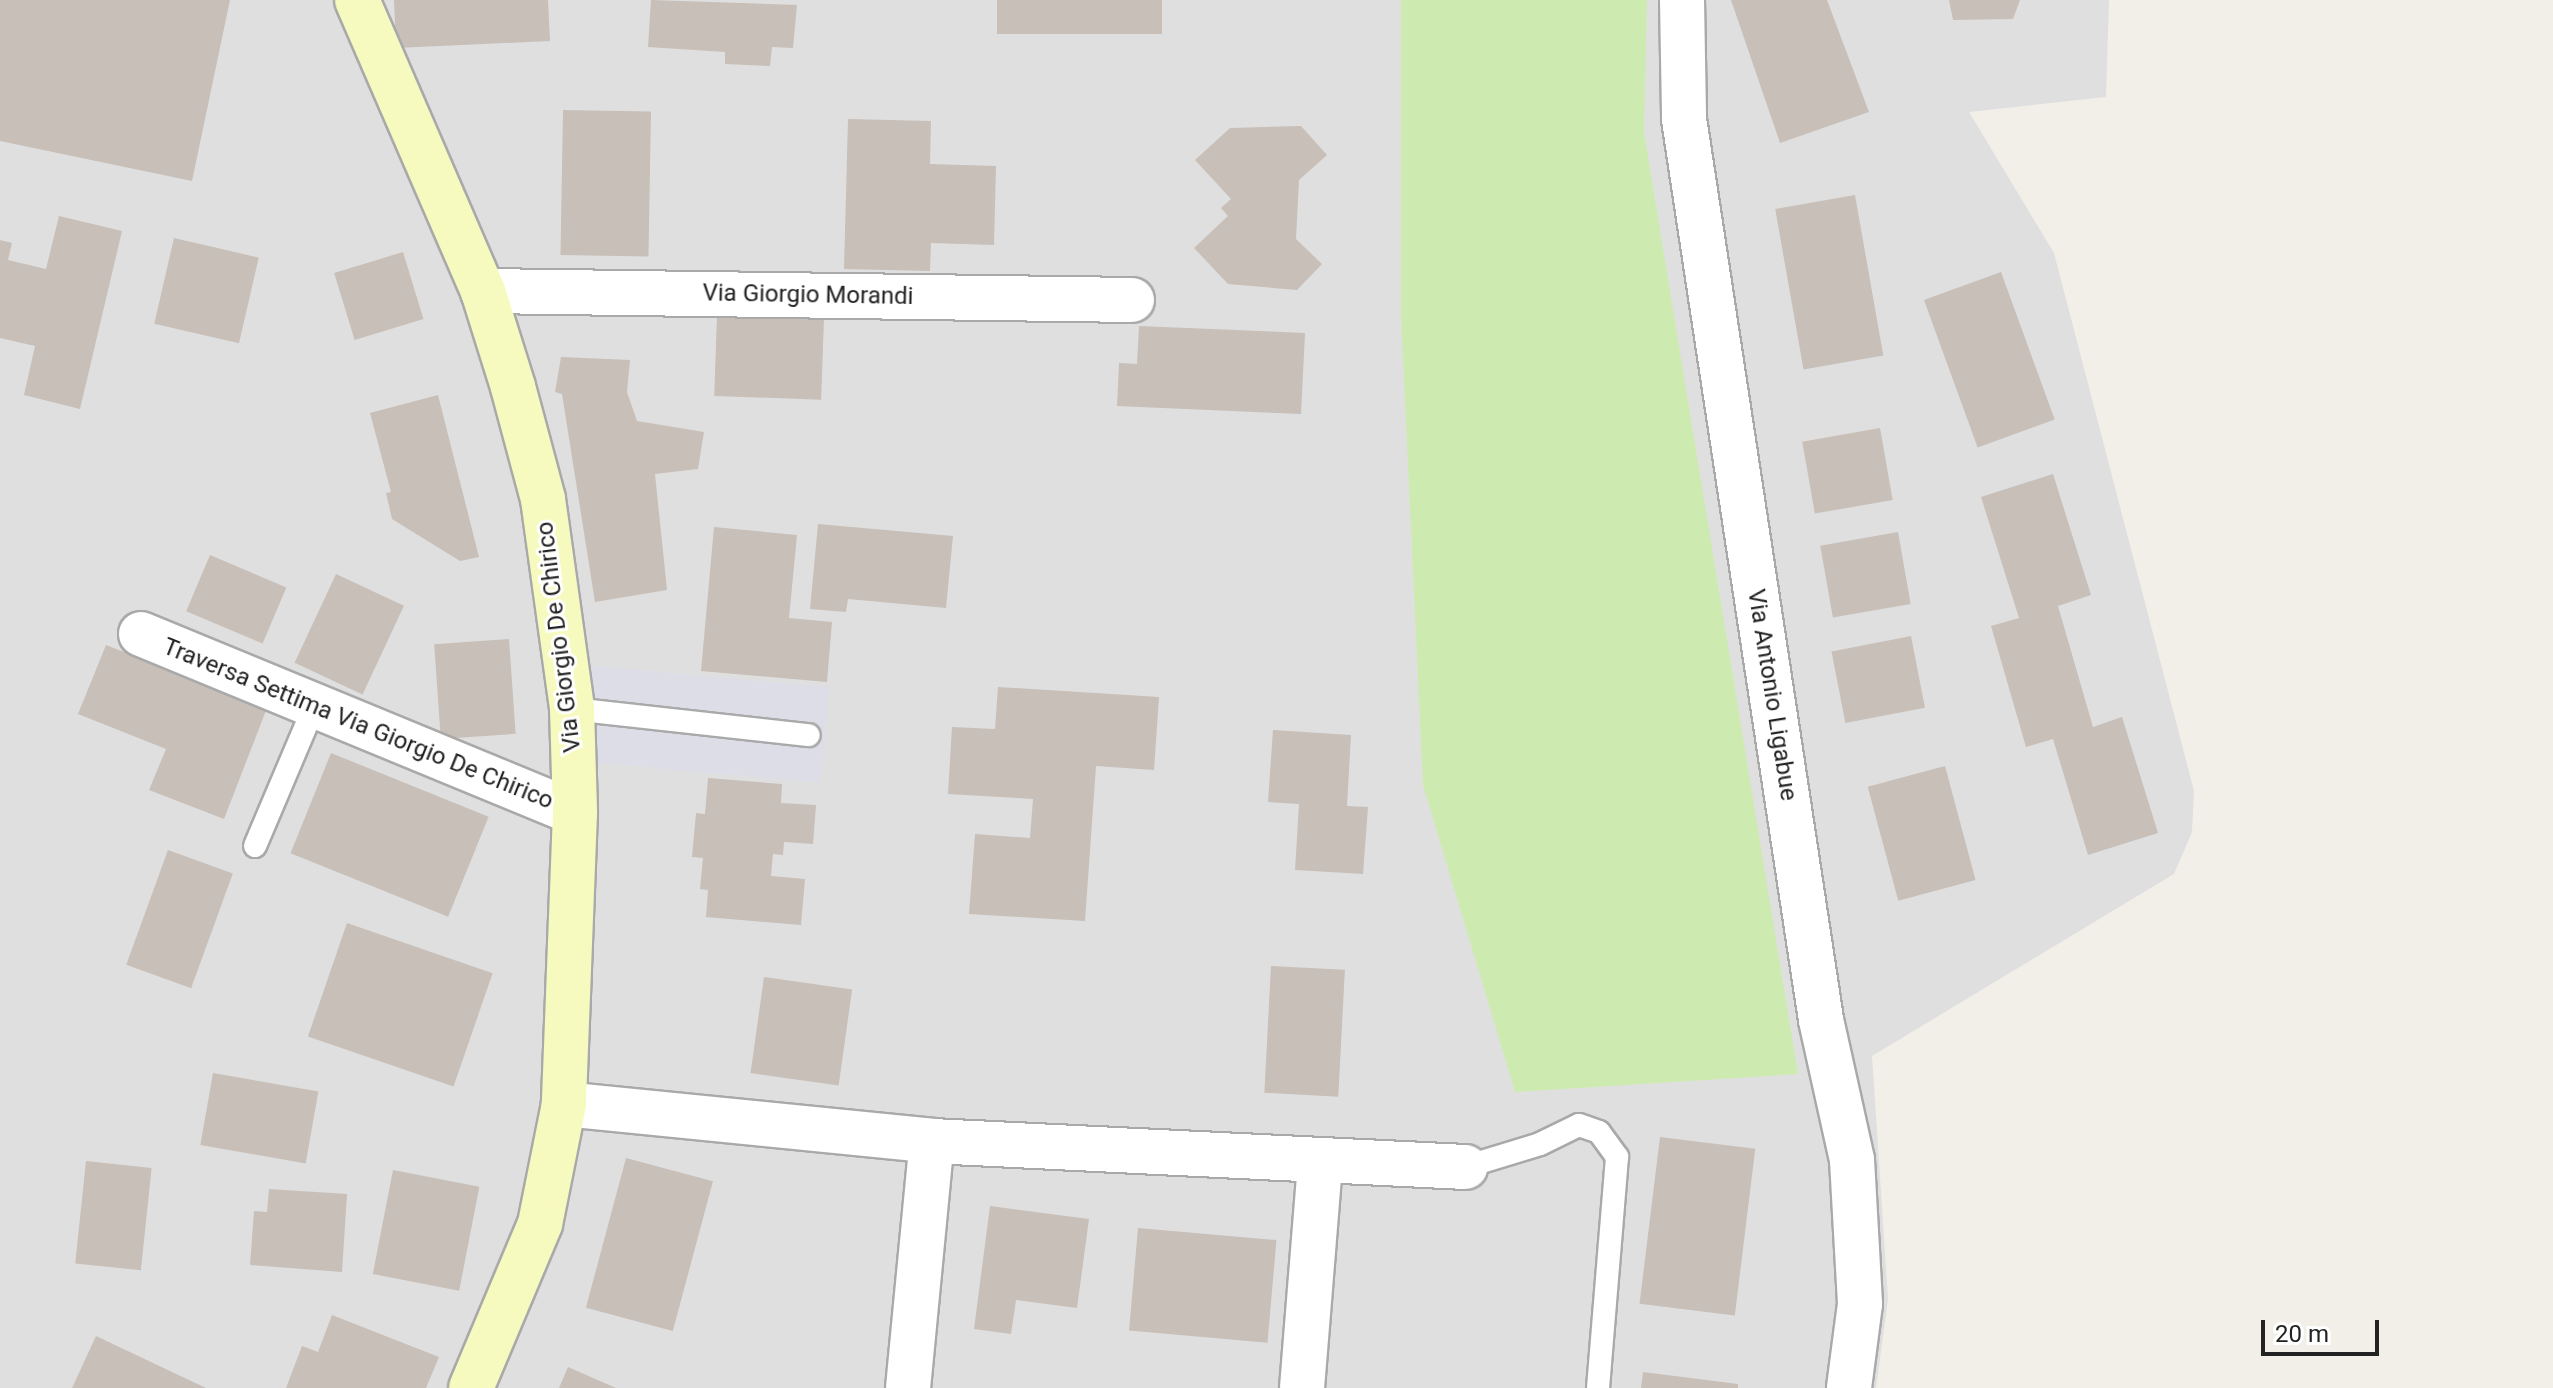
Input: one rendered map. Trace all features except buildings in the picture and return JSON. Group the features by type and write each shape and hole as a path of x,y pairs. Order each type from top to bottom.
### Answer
{"main road":[{"name":"Via Giorgio De Chirico","path":"357,0 483,291 543,499 572,709 575,813 564,1104 540,1224 471,1388"}],"street":[{"name":"Via Antonio Ligabue","path":"1682,0 1684,119 1821,1020 1852,1160 1860,1304 1849,1388"},
{"name":"Via Giorgio Morandi","path":"483,291 1132,300"},
{"name":"Traversa Settima Via Giorgio De Chirico","path":"141,634 575,813"},
{"path":"564,1104 932,1141 1320,1163 1465,1167"},
{"path":"908,1388 932,1141"},
{"path":"1302,1388 1320,1163"}],"lane":[{"path":"255,846 314,707"},
{"path":"572,709 809,735"},
{"path":"1465,1167 1540,1144 1579,1125 1599,1132 1617,1157 1598,1388"}],"shaded area":[{"path":"0,0 2109,0 2106,97 1969,112 2054,253 2194,791 2192,832 2174,874 1872,1056 1888,1299 1876,1388 0,1388"},
{"path":"590,666 829,687 821,783 582,762"}],"green space":[{"path":"1401,0 1647,0 1644,132 1798,1074 1515,1092 1423,785 1401,316"}]}
